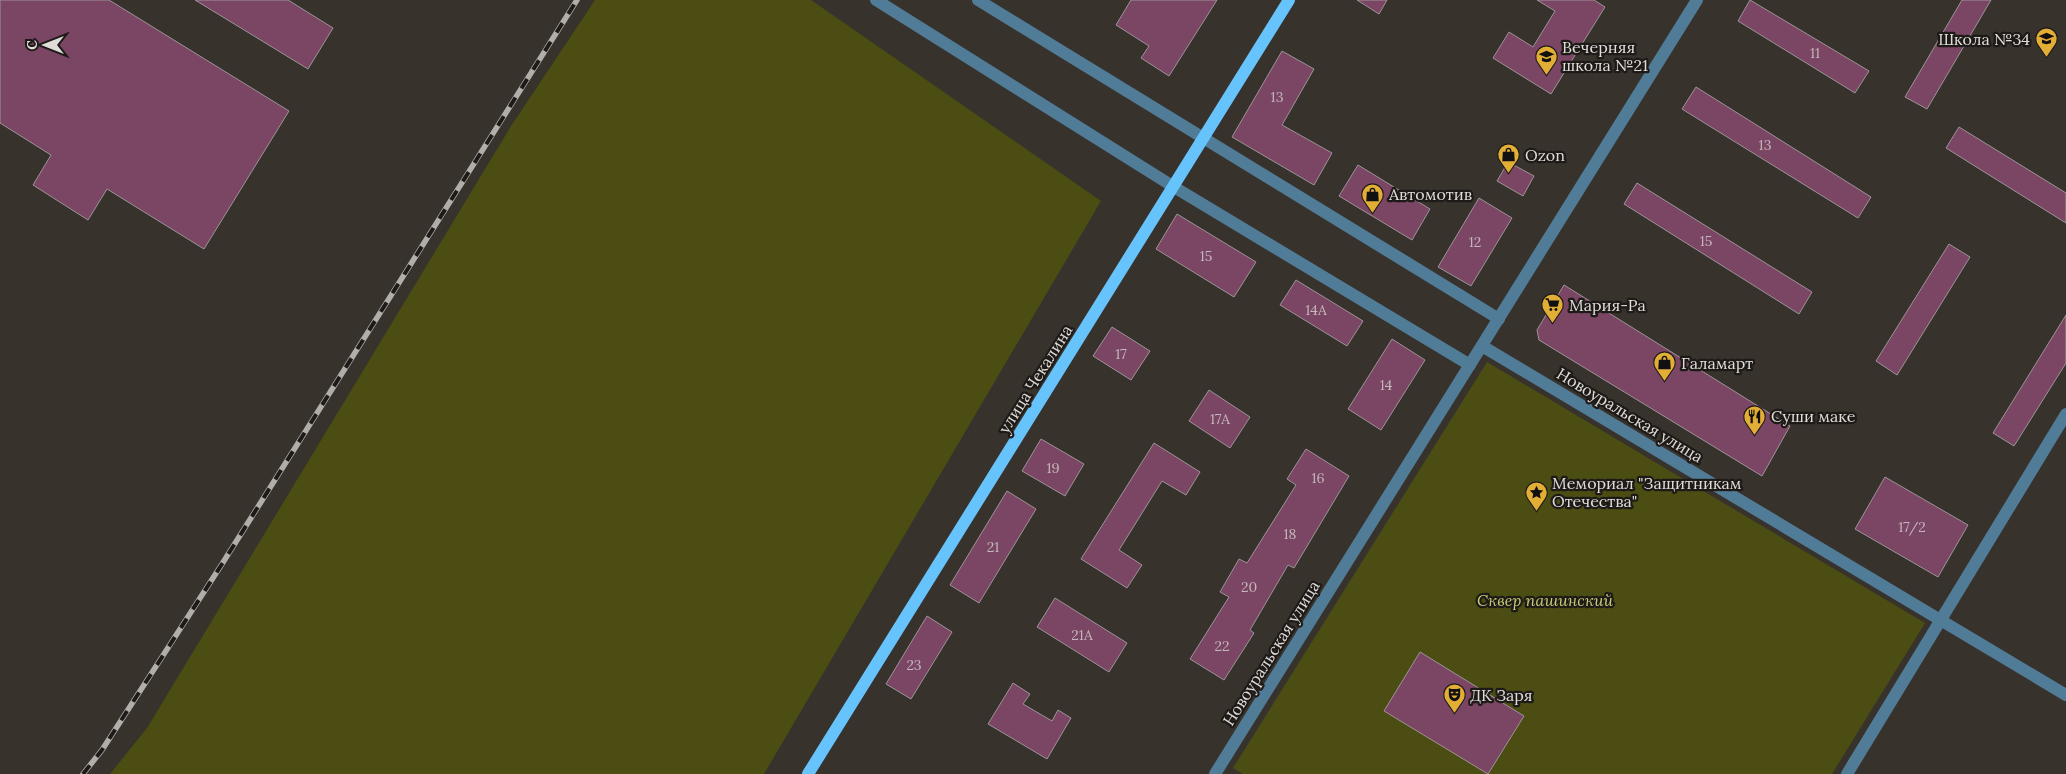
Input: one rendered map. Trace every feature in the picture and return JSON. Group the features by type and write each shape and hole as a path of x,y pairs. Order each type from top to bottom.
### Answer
{"main road":[{"name":"улица Чекалина","path":"808,774 1289,0"}],"street":[{"path":"876,0 1174,187 1470,365"},
{"path":"978,0 1499,319"},
{"name":"Новоуральская улица","path":"1218,773 1697,0"},
{"name":"Новоуральская улица","path":"1482,346 2066,695"},
{"path":"1847,774 2066,414"}],"green space":[{"path":"595,0 811,0 1101,201 764,774 110,774 147,728 511,126"},
{"name":"Сквер пашинский","path":"1487,362 1925,623 1832,774 1243,774 1233,768"}],"building":[{"path":"0,0 109,0 289,111 204,249 107,189 88,220 33,185 51,155 0,123"},
{"path":"195,0 288,0 333,28 308,69"},
{"path":"1131,0 1217,0 1169,76 1141,58 1149,46 1116,25"},
{"path":"1357,0 1387,0 1379,14"},
{"path":"1537,0 1594,0 1605,7 1551,94 1493,58 1509,32 1533,47 1555,11"},
{"path":"1750,0 1869,71 1855,93 1738,21"},
{"path":"1962,0 1991,0 1927,109 1905,97"},
{"path":"1282,51 1314,69 1282,125 1332,153 1314,185 1232,137"},
{"path":"1696,87 1871,197 1858,218 1682,109"},
{"path":"1959,127 2066,193 2066,223 1946,148"},
{"path":"1508,162 1534,176 1523,196 1497,181"},
{"path":"1358,165 1430,209 1412,240 1339,196"},
{"path":"1637,183 1812,292 1799,314 1624,204"},
{"path":"1479,198 1512,218 1471,286 1438,267"},
{"path":"1177,214 1256,262 1234,297 1156,249"},
{"path":"1949,244 1970,257 1897,375 1876,361"},
{"path":"1296,280 1363,321 1347,346 1280,305"},
{"path":"1564,285 1790,426 1762,476 1539,340 1537,330"},
{"path":"2066,315 2066,363 2014,446 1993,433"},
{"path":"1112,327 1150,351 1131,380 1093,356"},
{"path":"1392,339 1425,360 1381,430 1348,409"},
{"path":"1209,390 1250,417 1230,448 1189,421"},
{"path":"1041,439 1084,464 1065,496 1022,471"},
{"path":"1154,443 1200,472 1186,495 1162,481 1119,550 1142,565 1127,588 1081,559"},
{"path":"1306,449 1349,476 1294,568 1288,565 1250,630 1254,633 1224,680 1190,659 1229,597 1220,592 1239,559 1247,563 1296,485 1287,479"},
{"path":"1885,477 1968,525 1938,577 1855,529"},
{"path":"1007,491 1036,509 979,603 950,585"},
{"path":"1055,598 1127,643 1109,672 1037,627"},
{"path":"927,616 952,632 911,699 886,684"},
{"name":"ДК Заря","path":"1420,652 1524,716 1488,774 1384,711"},
{"path":"1013,683 1030,694 1023,704 1052,721 1058,710 1071,718 1047,759 988,724"}],"railway":[{"path":"83,774 102,750 222,564 577,0"}],"place":[{"name":"Школа №34","path":"2046,58"},
{"name":"Вечерняя школа №21","path":"1546,75"},
{"name":"Ozon","path":"1509,174"},
{"name":"Автомотив","path":"1373,213"},
{"name":"Мария-Ра","path":"1553,324"},
{"name":"Галамарт","path":"1665,382"},
{"name":"Суши маке","path":"1755,435"},
{"name":"Мемориал \"Защитникам Отечества\"","path":"1536,511"},
{"name":"ДК Заря","path":"1454,714"}]}
